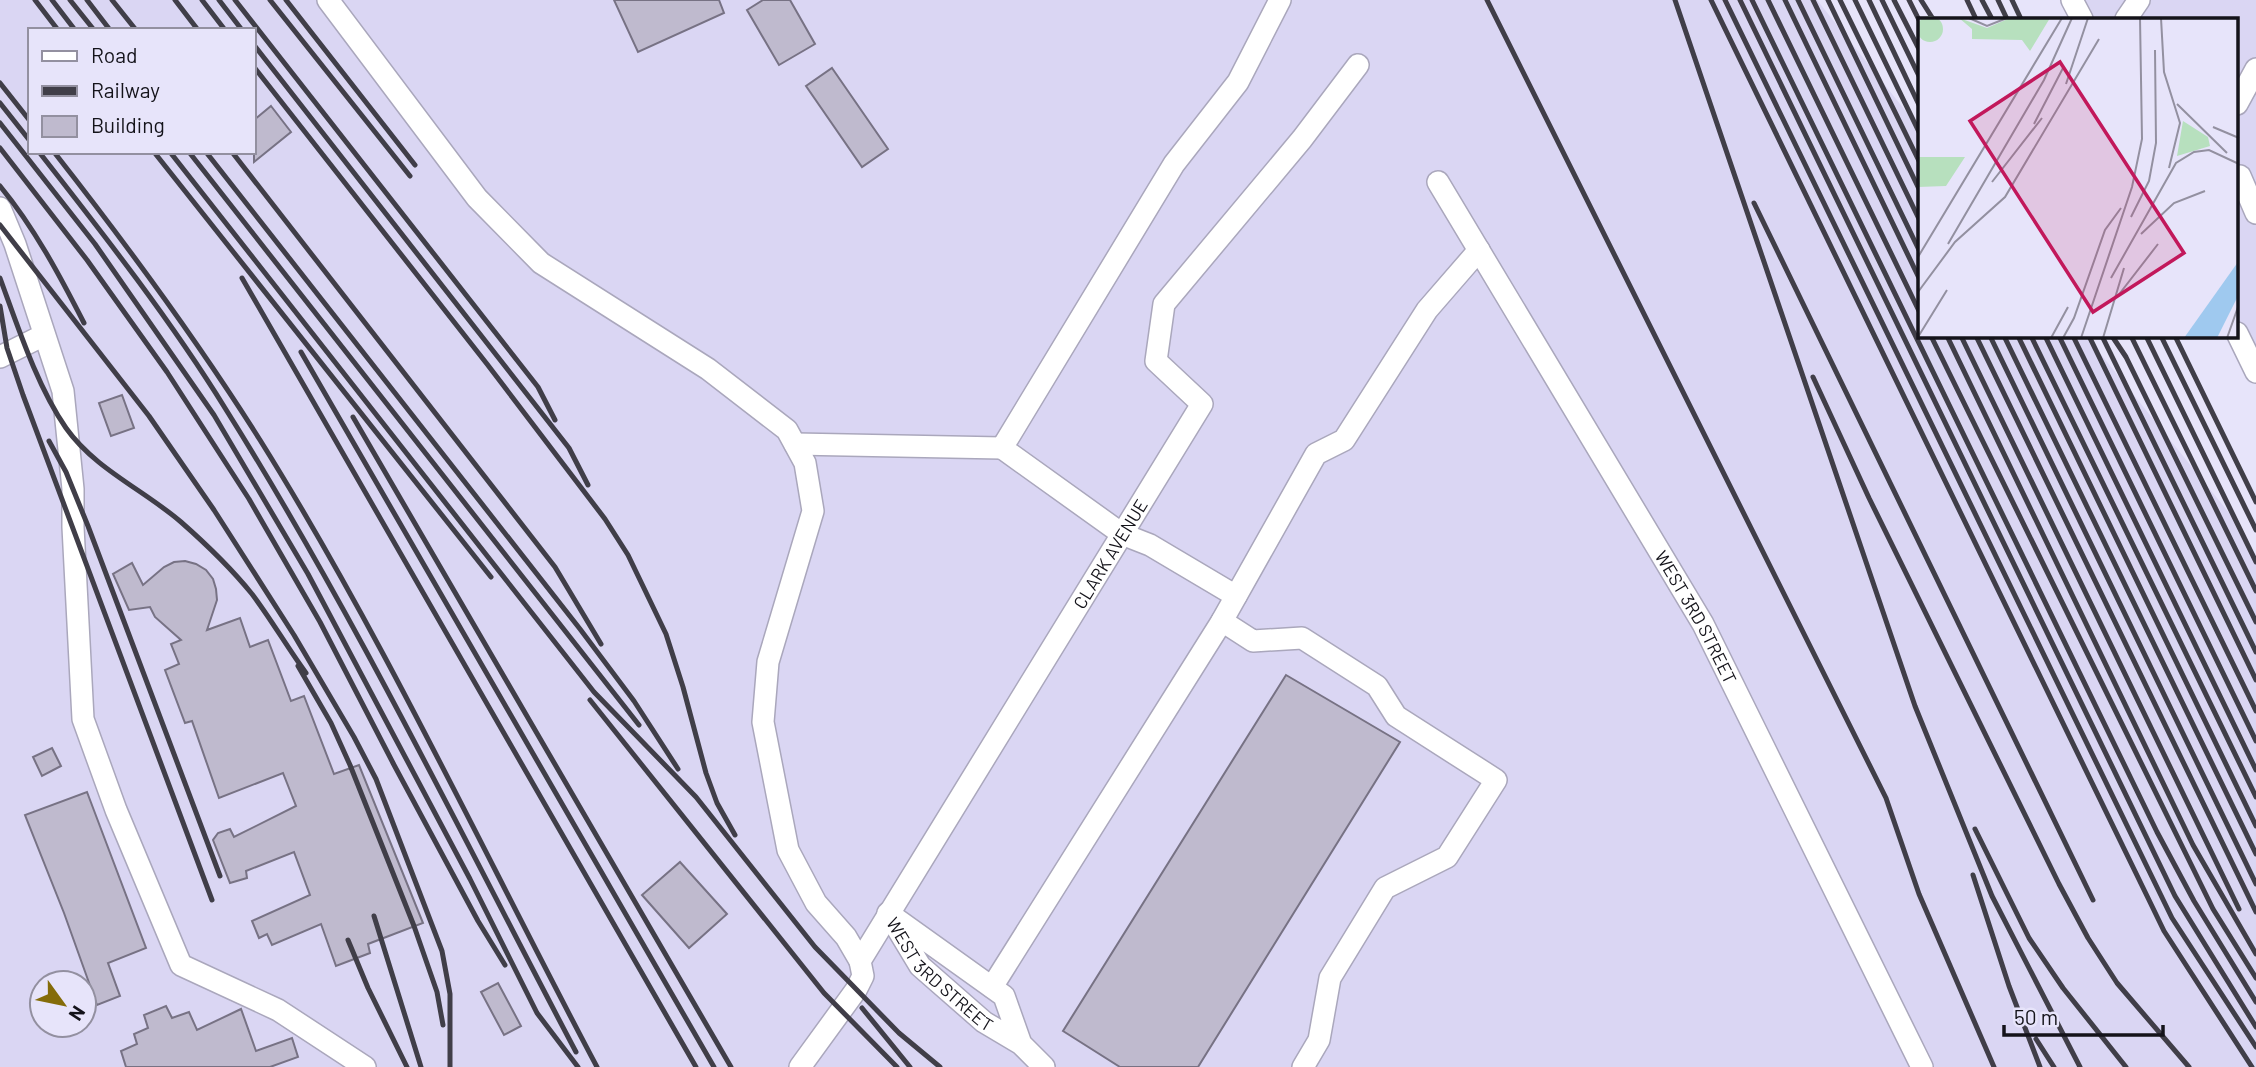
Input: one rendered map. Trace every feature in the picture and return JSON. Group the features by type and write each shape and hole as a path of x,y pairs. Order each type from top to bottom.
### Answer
{"street":[{"path":"328,0 477,198 541,263 708,369 787,430 795,444 805,463 813,511 768,662 763,722 788,850 816,903 846,937 860,961"},
{"path":"1002,448 1174,164 1238,82 1280,0"},
{"path":"2072,0 2081,18"},
{"path":"2127,18 2139,0"},
{"name":"CLARK AVENUE","path":"800,1067 856,990 863,976 860,961 888,912 1202,404 1156,361 1164,304 1302,139 1358,65"},
{"path":"2238,102 2256,69"},
{"path":"2242,175 2256,213"},
{"name":"WEST 3RD STREET","path":"1438,182 1703,624 1922,1067"},
{"path":"0,208 15,244 63,391 73,489 83,719 181,965 278,1010 365,1067"},
{"path":"992,987 1222,621 1316,454 1344,440 1427,310 1479,250"},
{"path":"0,357 44,335"},
{"path":"2245,339 2256,372"},
{"path":"795,444 1002,448 1122,534 1150,545 1236,596"},
{"path":"1222,621 1253,641 1302,638 1377,686 1396,716 1496,780 1447,857 1385,888 1330,978 1319,1041 1303,1067"},
{"name":"WEST 3RD STREET","path":"888,912 1004,996 1021,1044"},
{"name":"WEST 3RD STREET","path":"888,912 920,966 984,1022 1021,1044 1044,1067"}],"shaded area":[{"path":"0,0 1817,0 1918,126 1918,338 2088,338 2238,524 2256,560 2256,1067 0,1067"},
{"path":"2072,0 2256,0 2256,372 2238,335 2238,18 2081,18"}],"building":[{"path":"614,0 719,0 724,13 638,52"},
{"path":"763,0 790,0 815,44 779,65 747,10"},
{"path":"832,68 888,149 862,167 806,86"},
{"path":"271,106 291,132 254,162 256,154 256,118"},
{"path":"122,395 134,428 111,436 99,403"},
{"path":"185,561 206,570 213,579 217,600 207,630 240,618 250,647 268,640 291,701 304,696 334,774 359,765 423,923 368,944 370,953 336,966 321,924 272,945 267,934 259,938 252,921 310,895 294,852 246,871 247,878 230,883 213,840 218,833 230,829 234,837 296,806 283,773 219,798 192,721 185,723 165,670 179,664 171,644 181,640 155,617 150,607 129,610 113,574 132,563 143,585 164,567"},
{"path":"1286,675 1400,742 1198,1067 1120,1067 1063,1031"},
{"path":"52,748 61,766 42,776 33,757"},
{"path":"87,792 146,948 108,963 120,996 98,1005 98,969 84,969 25,815"},
{"path":"680,862 727,914 689,948 642,895"},
{"path":"498,983 521,1026 504,1035 481,992"},
{"path":"166,1006 172,1018 189,1012 197,1030 241,1009 256,1051 292,1038 298,1057 270,1067 126,1067 121,1051 137,1044 134,1034 148,1028 144,1015"}],"railway":[{"path":"35,0 56,28"},
{"path":"52,0 73,28"},
{"path":"70,0 92,28"},
{"path":"87,0 108,28"},
{"path":"112,0 134,28"},
{"path":"175,0 196,28"},
{"path":"202,0 223,28"},
{"path":"219,0 240,28"},
{"path":"235,0 538,387 555,420"},
{"path":"270,0 410,176"},
{"path":"286,0 415,165"},
{"path":"1487,0 1886,798 1919,894 1994,1067"},
{"path":"1675,0 1915,706 1992,896 2080,1067"},
{"path":"1711,0 2164,931 2252,1067"},
{"path":"1725,0 2172,918 2256,1047"},
{"path":"1740,0 2175,896 2256,1027"},
{"path":"1752,0 2157,832 2194,901 2256,1002"},
{"path":"1768,0 1918,309"},
{"path":"1785,0 1918,276"},
{"path":"1798,0 1918,248"},
{"path":"1813,0 1918,217"},
{"path":"1828,0 1918,187"},
{"path":"1840,0 1918,159"},
{"path":"1855,0 1918,130"},
{"path":"1869,0 1918,103"},
{"path":"1882,0 1918,74"},
{"path":"1894,0 1918,47"},
{"path":"1909,0 1918,18"},
{"path":"1921,0 1932,18"},
{"path":"1967,0 1976,18"},
{"path":"1982,0 1991,18"},
{"path":"1998,0 2007,18"},
{"path":"2012,0 2021,18"},
{"path":"256,48 569,448 588,485"},
{"path":"256,70 487,364 605,519 628,555 666,634 706,773 717,803 735,835"},
{"path":"0,83 28,118"},
{"path":"0,103 28,138"},
{"path":"0,123 95,244 214,415 308,574 470,879 537,1013 578,1067"},
{"path":"0,148 87,260 167,372 249,499 320,622 478,921 505,965"},
{"path":"41,154 182,342 273,486 363,646 576,1052"},
{"path":"56,154 186,329 260,440 306,516 434,750 597,1067"},
{"path":"156,154 491,577"},
{"path":"172,154 594,692 696,797 815,947 899,1033 940,1067"},
{"path":"191,154 639,725"},
{"path":"208,154 580,629 634,701 678,769"},
{"path":"234,154 555,567 601,644"},
{"path":"0,186 35,235 84,323"},
{"path":"1754,203 2093,900"},
{"path":"0,225 149,416 214,510 294,635 354,737 376,779 442,951 450,994 450,1067"},
{"path":"0,278 37,375 66,428 105,467 167,510 218,556 252,594 306,673"},
{"path":"242,278 696,1067"},
{"path":"0,306 7,348 23,395 212,900"},
{"path":"1932,338 2213,909 2256,978"},
{"path":"1948,338 2193,845 2256,954"},
{"path":"1962,338 2239,909"},
{"path":"1977,338 2256,912"},
{"path":"1991,338 2256,884"},
{"path":"2005,338 2256,854"},
{"path":"2019,338 2256,826"},
{"path":"2032,338 2256,797"},
{"path":"2046,338 2256,770"},
{"path":"2060,338 2256,741"},
{"path":"2074,338 2256,711"},
{"path":"2090,338 2256,680"},
{"path":"2103,338 2256,652"},
{"path":"2113,338 2126,357 2256,622"},
{"path":"2132,338 2256,591"},
{"path":"2147,338 2256,562"},
{"path":"2162,338 2256,530"},
{"path":"2176,338 2256,502"},
{"path":"301,352 714,1067"},
{"path":"1813,377 1869,498 2088,938 2117,983 2189,1067"},
{"path":"353,417 731,1067"},
{"path":"49,441 66,472 88,526 220,876"},
{"path":"298,666 331,723 350,765 414,926 437,992 443,1025"},
{"path":"590,700 824,993 897,1067"},
{"path":"1975,829 2029,938 2063,988 2126,1067"},
{"path":"1973,875 2009,986 2040,1067"},
{"path":"374,916 421,1067"},
{"path":"348,940 407,1067"},
{"path":"862,1008 910,1067"},
{"path":"2036,1039 2054,1067"}]}
